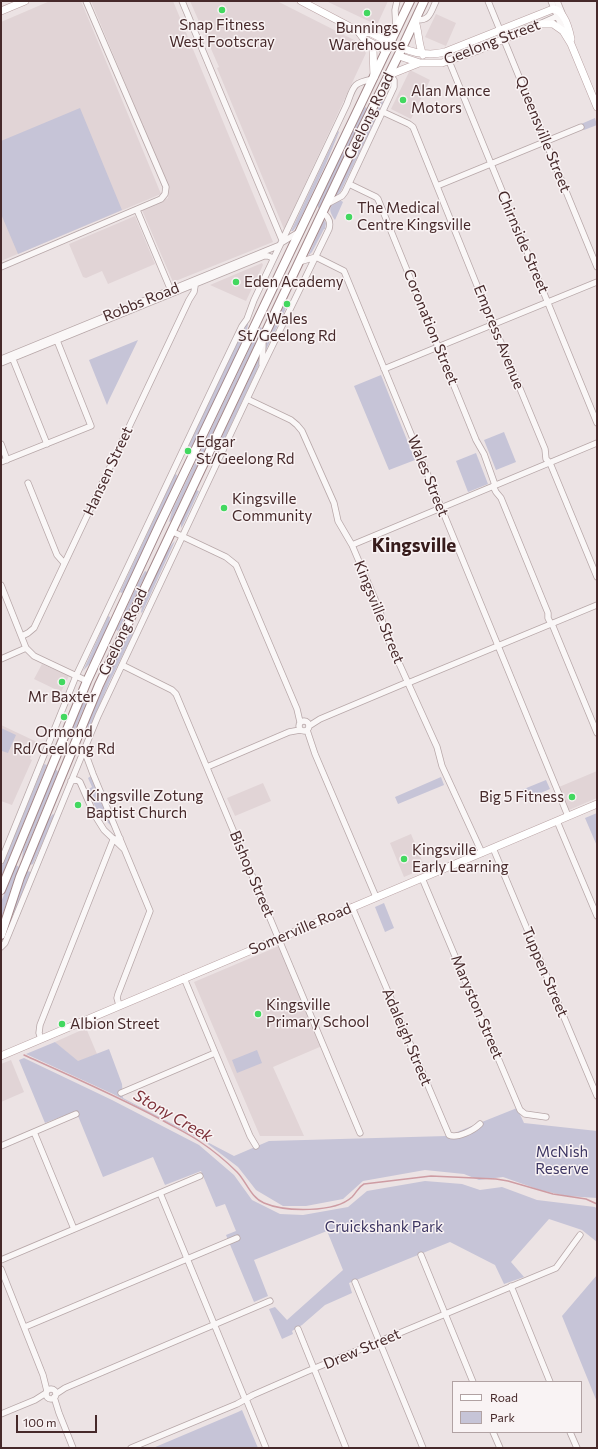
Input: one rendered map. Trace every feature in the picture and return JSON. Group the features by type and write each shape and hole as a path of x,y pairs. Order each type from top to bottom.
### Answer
{"highway":[{"name":"Geelong Road","path":"1,890 87,681 159,526 410,1"},
{"name":"Geelong Road","path":"1,935 24,866 99,685 170,531 298,262 399,56 424,1"},
{"name":"Geelong Street","path":"389,47 402,48"},
{"name":"Geelong Street","path":"389,47 399,56"},
{"path":"307,216 324,209"},
{"path":"255,326 271,321"},
{"path":"159,526 170,531"},
{"path":"87,681 99,685"},
{"path":"18,850 18,858 24,866"}],"main road":[{"path":"1,11 25,1"},
{"name":"Geelong Street","path":"301,1 358,31 371,33 389,47"},
{"name":"Geelong Street","path":"402,48 423,54 435,55 446,52 546,11 554,9 558,10 560,15"},
{"path":"560,15 570,36 571,44"},
{"path":"415,21 418,29 419,46 423,54"},
{"path":"537,25 545,23 561,28 571,44 597,107"},
{"name":"Geelong Street","path":"399,56 420,63 439,64 537,25"},
{"name":"Geelong Street","path":"358,31 364,39 371,43 389,47"},
{"path":"371,43 373,50 374,78"},
{"path":"389,75 420,63"},
{"name":"Somerville Road","path":"2,1055 597,804"}],"street":[{"path":"1,267 161,199 165,194 166,186 86,1"},
{"path":"182,1 281,243"},
{"name":"Geelong Road","path":"396,32 395,14 397,1"},
{"path":"415,21 424,21 427,19 436,1"},
{"name":"Queensville Street","path":"488,1 597,267"},
{"path":"551,1 554,9"},
{"path":"556,1 565,34"},
{"name":"Geelong Street","path":"537,25 560,15"},
{"name":"Chirnside Street","path":"449,61 597,423"},
{"path":"324,209 343,195 349,184 394,86 394,80 389,75"},
{"name":"Geelong Road","path":"1,861 76,676 242,326 247,319 354,86 361,81 374,78"},
{"name":"Empress Avenue","path":"383,112 412,126 493,325 493,332 499,338 545,449 546,459 550,462 597,577"},
{"path":"437,186 581,127"},
{"name":"Coronation Street","path":"349,184 378,199 476,440 484,454 490,469 496,492 501,498 548,614 548,618 597,733"},
{"name":"Geelong Road","path":"1,947 5,943 71,781 122,665 330,226 324,209"},
{"path":"136,210 172,292"},
{"name":"Geelong Road","path":"281,243 299,232"},
{"name":"Robbs Road","path":"1,363 12,357 196,282 281,243"},
{"name":"Robbs Road","path":"196,282 264,256 274,258"},
{"path":"298,262 316,257"},
{"name":"Wales Street","path":"316,257 344,270 568,816"},
{"name":"Hansen Street","path":"22,636 34,628 194,292 196,282"},
{"path":"384,369 597,282"},
{"name":"Hansen Street","path":"189,285 189,300"},
{"path":"249,312 255,326"},
{"name":"Geelong Road","path":"262,367 263,337"},
{"path":"1,462 91,426 56,339"},
{"path":"12,357 47,444"},
{"name":"Robbs Road","path":"1,359 12,357"},
{"name":"Kingsville Street","path":"247,399 291,420 299,426 334,503 338,520 352,545 380,612 384,630 438,748 441,764 482,853"},
{"path":"352,545 597,443"},
{"path":"1,444 7,460"},
{"path":"28,483 57,555 64,563"},
{"path":"170,531 226,557 236,565 376,897"},
{"path":"1,585 26,648 29,652 34,656 87,681"},
{"path":"207,767 408,682 597,605"},
{"path":"1,659 26,648"},
{"name":"Bishop Street","path":"122,665 172,690 175,693 360,1133"},
{"path":"85,748 86,755 150,909 150,914 118,994 117,998 119,1006"},
{"path":"71,781 77,780 81,782 94,814 106,834 126,851"},
{"path":"557,821 597,916"},
{"path":"113,840 120,838"},
{"path":"41,1038 39,1032 40,1025 113,840"},
{"name":"Tuppen Street","path":"492,848 597,1096"},
{"path":"24,866 32,868 38,863"},
{"name":"Maryston Street","path":"422,878 520,1110 525,1114 546,1117"},
{"name":"Adaleigh Street","path":"352,908 449,1135 452,1137 458,1135 477,1127 480,1124"},
{"path":"184,978 250,1136 256,1146"},
{"path":"121,1092 215,1053"},
{"path":"1,1146 76,1114"},
{"path":"34,1132 74,1229"},
{"path":"1,1260 200,1176"},
{"path":"160,1193 266,1448"},
{"name":"Drew Street","path":"132,1448 313,1369 556,1268 580,1235"},
{"path":"25,1327 237,1238"},
{"path":"421,1255 473,1381"},
{"path":"1,1269 73,1448"},
{"path":"355,1282 423,1448"},
{"path":"511,1286 550,1381"},
{"path":"1,1414 270,1301"},
{"path":"298,1329 346,1448"},
{"path":"493,1433 500,1448"},
{"path":"570,1433 577,1448"}],"shaded area":[{"path":"50,1 81,1 161,194 1,261 1,22"},
{"path":"91,1 173,1 273,242 173,282 142,210 168,198 169,189"},
{"path":"190,1 277,1 356,41 366,53 284,229 217,68 219,67"},
{"name":"Bunnings Warehouse","path":"326,1 388,1 377,25"},
{"path":"436,14 456,23 446,46 425,37"},
{"path":"410,70 430,80 411,119 391,109"},
{"path":"135,216 155,264 108,284 102,271 86,278 83,277 69,244"},
{"name":"Eden Academy","path":"262,263 263,265 246,301 210,285"},
{"path":"42,664 69,676 61,692 34,679"},
{"path":"1,725 37,742 30,759 32,760 12,805 1,801"},
{"path":"597,771 597,798 569,810 559,787"},
{"path":"263,783 271,801 235,816 227,798"},
{"path":"411,834 425,868 404,877 390,843"},
{"name":"Kingsville Primary School","path":"279,946 322,1046 273,1067 304,1136 260,1136 194,982"},
{"path":"86,1028 97,1054 78,1062 55,1042"},
{"path":"11,1060 24,1092 1,1102 1,1064"}],"green space":[{"path":"383,99 385,100 341,191 336,197 335,196 364,135"},
{"path":"365,107 367,108 320,207 318,208 318,204 352,131"},
{"path":"80,108 122,210 18,254 1,214 1,141"},
{"path":"595,118 597,125 584,130 581,124"},
{"path":"338,131 339,132 325,166 298,224 293,231 291,231"},
{"path":"340,200 343,202 335,220 330,208 333,204"},
{"path":"324,220 326,223 325,229 312,252 308,256"},
{"path":"284,304 287,306 265,352 267,340"},
{"path":"246,324 248,325 244,339 191,450 187,448"},
{"path":"261,327 262,329 171,521 169,522 172,511 258,330"},
{"path":"138,340 109,400 107,405 89,360"},
{"path":"259,358 257,370 213,463 210,462"},
{"path":"381,375 415,460 389,470 354,386"},
{"path":"504,432 516,462 496,470 484,440"},
{"path":"476,453 488,484 468,492 456,461"},
{"path":"175,474 177,475 176,481 124,592 122,593 120,592"},
{"path":"196,490 199,491 181,528 181,521"},
{"path":"175,541 142,613 143,603 153,578 162,560"},
{"path":"145,571 147,572 118,631 116,630"},
{"path":"108,616 110,617 109,623 91,662 83,671"},
{"path":"130,630 134,632 109,683 87,735 88,721"},
{"path":"88,690 86,703 71,739 68,737"},
{"path":"1,728 16,735 8,753 2,751 1,754"},
{"path":"44,764 47,765 1,878 1,868"},
{"path":"55,768 58,772 22,859 23,850"},
{"path":"91,776 113,828 98,812 87,790 92,787 88,778"},
{"path":"441,777 444,785 398,804 395,797"},
{"path":"546,780 550,789 524,800 522,799 519,791"},
{"path":"597,813 597,846 585,818"},
{"path":"53,814 55,815 33,864 30,865 47,821"},
{"path":"16,865 19,867 1,919 1,902"},
{"path":"27,871 31,872 13,914 12,913"},
{"path":"384,903 394,928 385,932 375,907"},
{"name":"McNish Reserve","path":"55,1042 78,1061 109,1049 122,1084 123,1098 234,1156 269,1141 447,1136 517,1108 524,1123 597,1131 597,1198 566,1196 540,1190 503,1177 479,1180 464,1174 425,1170 363,1181 343,1199 306,1206 283,1206 256,1190 238,1167 204,1141 113,1094 26,1054"},
{"path":"257,1050 262,1063 237,1073 232,1060"},
{"name":"Cruickshank Park","path":"24,1058 112,1100 199,1145 234,1175 252,1200 280,1214 303,1215 348,1207 367,1191 425,1181 462,1184 480,1190 502,1187 537,1200 595,1207 597,1209 597,1242 582,1230 549,1219 511,1262 524,1277 504,1284 495,1265 450,1242 349,1283 352,1293 325,1305 302,1325 292,1331 293,1334 282,1339 269,1309 275,1307 287,1320 343,1270 327,1231 254,1260 268,1296 254,1302 226,1235 236,1231 225,1204 216,1207 201,1171 165,1185 153,1157 103,1177 76,1111 45,1123 19,1060"},
{"path":"597,1275 597,1402 562,1316"},
{"path":"242,1410 258,1448 153,1448 238,1412"}],"waterway":[{"name":"Stony Creek","path":"24,1055 94,1086 162,1120 204,1144 237,1172 259,1201 273,1206 297,1209 334,1206 352,1197 364,1184 431,1176 496,1179 508,1181 553,1194 586,1199 597,1204"}],"place":[{"name":"Snap Fitness West Footscray","path":"222,10"},
{"name":"Bunnings Warehouse","path":"367,13"},
{"name":"Alan Mance Motors","path":"403,100"},
{"name":"The Medical Centre Kingsville","path":"349,217"},
{"name":"Eden Academy","path":"236,282"},
{"name":"Wales St/Geelong Rd","path":"287,304"},
{"name":"Edgar St/Geelong Rd","path":"188,451"},
{"name":"Kingsville Community","path":"224,508"},
{"name":"Mr Baxter","path":"62,682"},
{"name":"Ormond Rd/Geelong Rd","path":"64,717"},
{"name":"Big 5 Fitness","path":"572,797"},
{"name":"Kingsville Zotung Baptist Church","path":"78,805"},
{"name":"Kingsville Early Learning","path":"404,859"},
{"name":"Kingsville Primary School","path":"258,1014"},
{"name":"Albion Street","path":"62,1024"}],"district":[{"name":"Kingsville","path":"414,546"}]}
